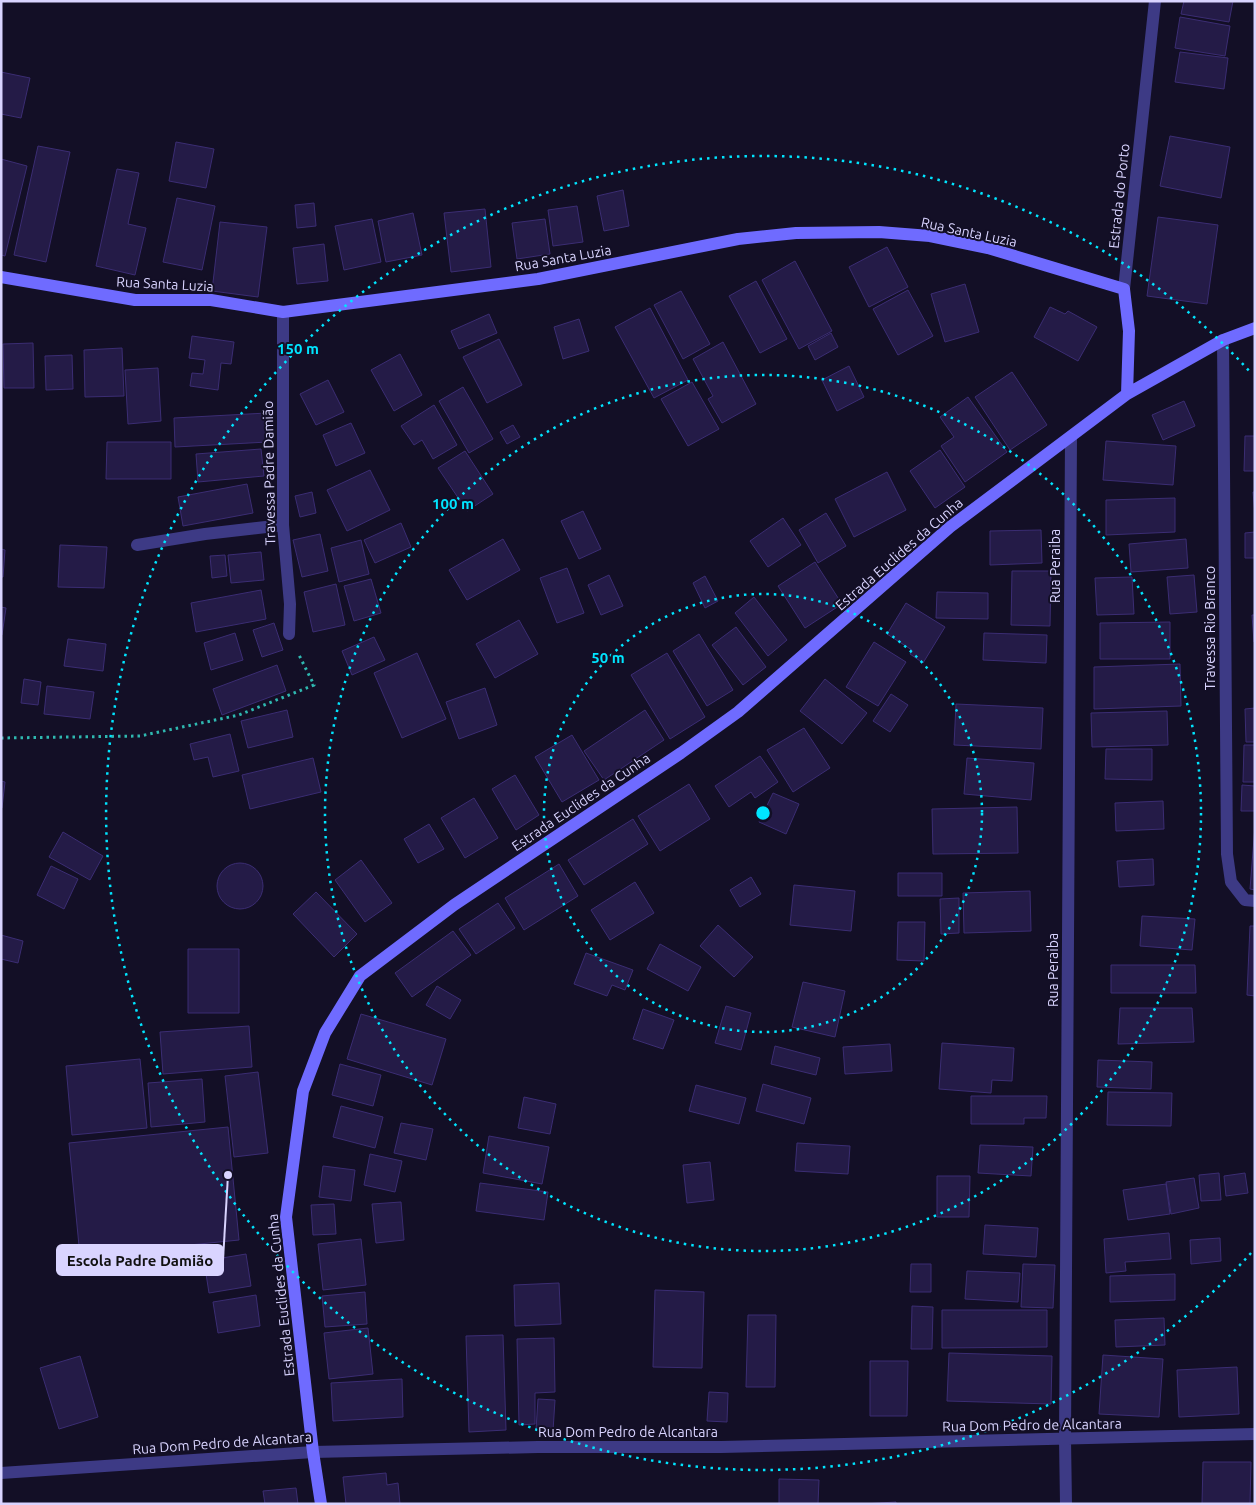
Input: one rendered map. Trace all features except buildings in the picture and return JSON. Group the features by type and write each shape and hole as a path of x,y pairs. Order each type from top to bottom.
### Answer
{"street":[{"name":"Estrada do Porto","path":"1127,394 1129,331 1124,289 1155,1"},
{"name":"Rua Santa Luzia","path":"1,277 135,300 211,300 284,312 538,279 738,239 796,233 879,232 930,236 988,248 1124,289"},
{"name":"Travessa Padre Damião","path":"284,312 283,525 290,604 289,634"},
{"name":"Estrada Euclides da Cunha","path":"321,1504 313,1452 286,1217 303,1091 325,1033 360,976 454,906 738,712 950,527 1127,394 1223,340 1255,328"},
{"name":"Travessa Rio Branco","path":"1223,340 1227,854 1231,882 1246,900 1255,901"},
{"name":"Rua Peraiba","path":"1066,1504 1071,437"},
{"path":"137,545 205,534 283,525"},
{"name":"Rua Dom Pedro de Alcantara","path":"1,1473 313,1452 538,1447 721,1447 1255,1434"}],"path":[{"path":"1,738 140,736 239,715 314,685 289,634"}],"place":[{"name":"Escola Padre Damião","path":"228,1175"}]}
